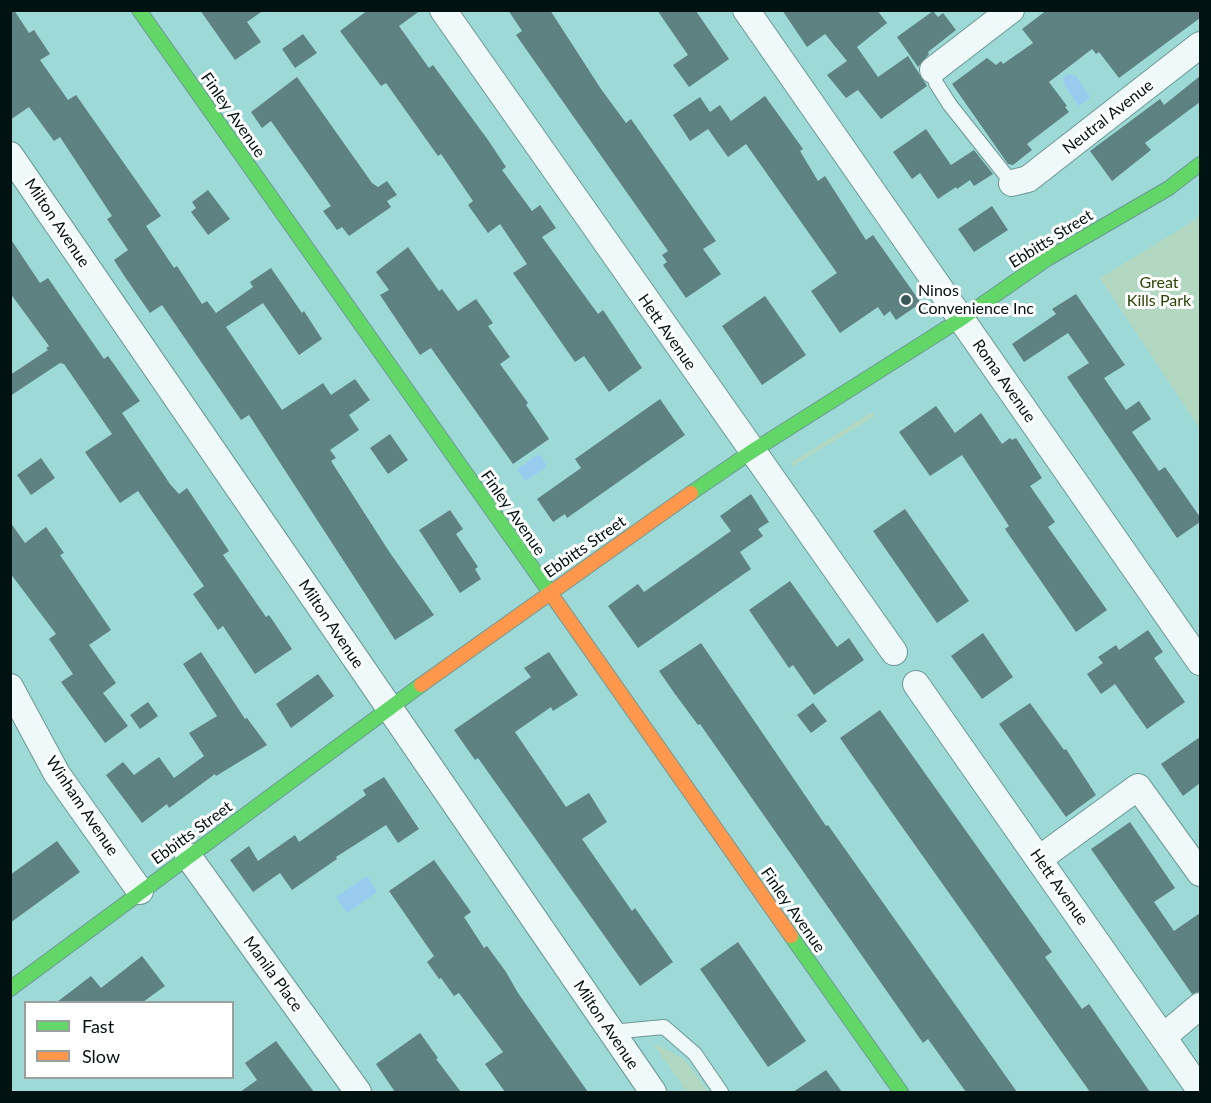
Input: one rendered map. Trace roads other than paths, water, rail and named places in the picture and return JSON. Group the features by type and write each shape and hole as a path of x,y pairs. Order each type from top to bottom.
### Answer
{"street":[{"name":"Finley Avenue","path":"139,10 901,1092"},
{"name":"Hett Avenue","path":"443,10 751,452 894,652"},
{"name":"Roma Avenue","path":"746,10 1200,662"},
{"path":"933,70 1011,10"},
{"name":"Neutral Avenue","path":"1012,183 1028,179 1200,45"},
{"name":"Milton Avenue","path":"10,155 653,1092"},
{"name":"Ebbitts Street","path":"10,990 140,891 549,592 751,452 961,320 1047,259 1169,188 1200,164"},
{"name":"Hett Avenue","path":"916,684 1200,1090"},
{"name":"Winham Avenue","path":"10,687 57,774 140,891"},
{"path":"1040,859 1138,787 1200,873"},
{"name":"Manila Place","path":"188,856 358,1092"},
{"path":"1163,1037 1200,1006"}],"lane":[{"path":"933,70 936,83 950,105 1012,183"},
{"path":"611,1032 664,1027 695,1054 721,1092"}],"water":[{"path":"1068,74 1076,76 1090,97 1079,106 1064,85 1063,78"},
{"path":"539,454 547,466 526,481 517,469"},
{"path":"367,876 377,892 347,913 336,897"}],"place":[{"name":"Ninos Convenience Inc","path":"906,300"}],"park label":[{"name":"Great Kills Park","path":"1159,292"}]}
